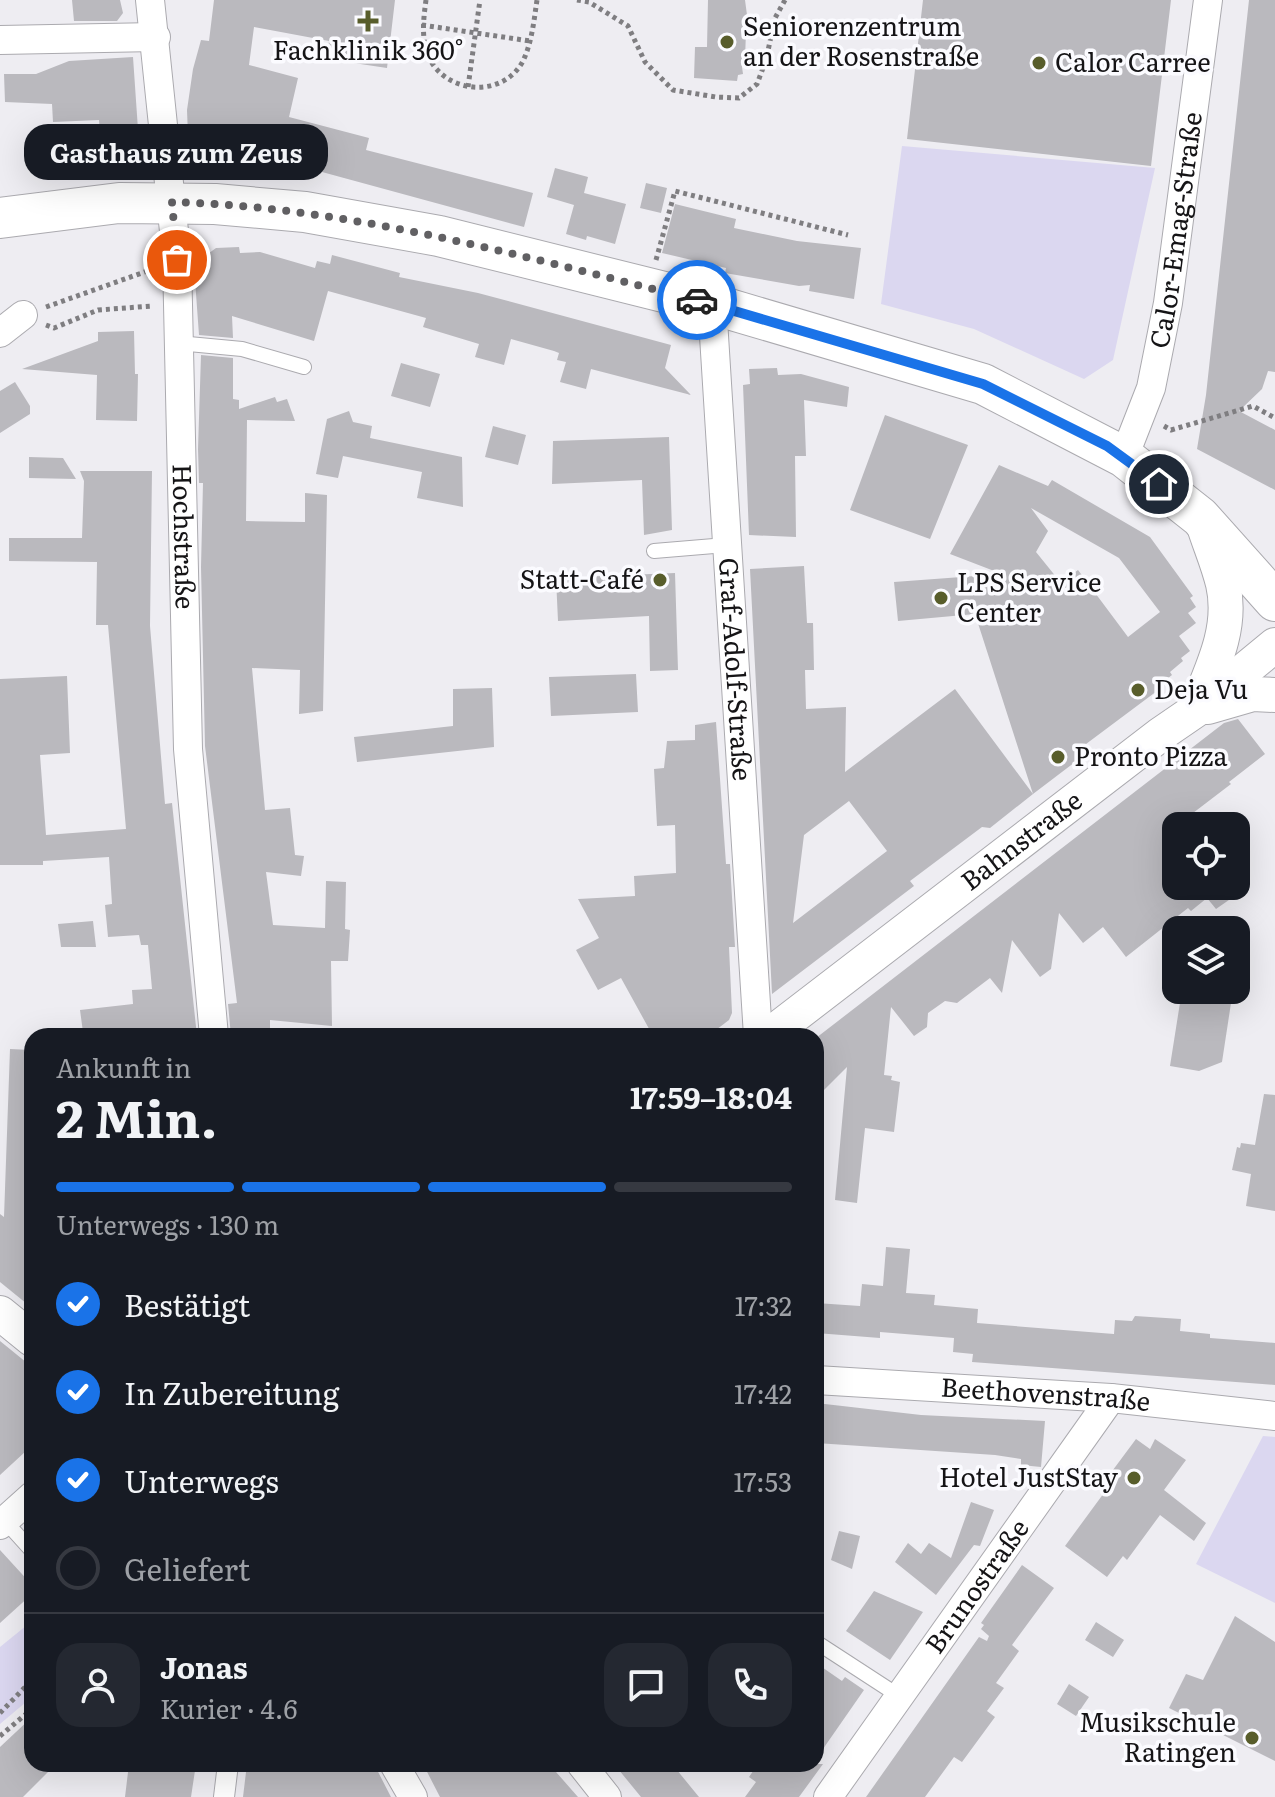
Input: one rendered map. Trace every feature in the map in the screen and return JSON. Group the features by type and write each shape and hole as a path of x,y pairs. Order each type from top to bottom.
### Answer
{"main road":[{"path":"0,218 119,203 172,202 318,214 439,236 712,304 983,384 1124,457 1177,497 1234,553 1275,601"},
{"path":"1203,522 1275,555"}],"street":[{"name":"Hochstraße","path":"150,0 177,260 188,749 213,1028"},
{"name":"Calor-Emag-Straße","path":"1124,457 1151,388 1168,303 1208,0"},
{"path":"0,40 156,37"},
{"name":"Graf-Adolf-Straße","path":"712,304 757,1028"},
{"path":"0,333 23,315"},
{"path":"1196,710 1219,652 1226,616 1223,585 1203,522"},
{"name":"Bahnstraße","path":"778,1028 1149,742 1196,710 1275,645"},
{"path":"1196,710 1253,694 1275,695"},
{"path":"0,1313 24,1332"},
{"name":"Beethovenstraße","path":"824,1380 1111,1398 1275,1416"},
{"name":"Brunostraße","path":"828,1797 1111,1398"},
{"path":"2,1523 24,1503"},
{"path":"224,1797 227,1772"},
{"path":"399,1772 413,1797"},
{"path":"587,1772 607,1797"}],"lane":[{"path":"178,343 242,349 304,367"},
{"path":"654,551 726,545"},
{"path":"2,1523 24,1544"},
{"path":"824,1647 899,1696"}],"path":[{"path":"426,0 422,25 425,47 435,67 468,87 489,87 508,80 523,62 537,0"},
{"path":"468,87 480,0"},
{"path":"577,0 589,2 628,26 645,62 673,90 739,98 757,84 775,18 785,0"},
{"path":"422,25 530,41"},
{"path":"648,288 675,191 848,235"},
{"path":"23,315 177,260"},
{"path":"23,315 54,328 98,310 177,305"},
{"path":"1143,415 1171,430 1253,406 1275,418"},
{"path":"0,1713 24,1688"},
{"path":"0,1736 24,1716"}],"shaded area":[{"path":"902,146 1155,168 1113,360 1084,379 974,329 881,304"},
{"path":"1263,1436 1275,1437 1275,1603 1196,1564"},
{"path":"24,1628 24,1704 0,1724 0,1647"}],"building":[{"path":"72,0 120,0 123,13 117,21 74,21"},
{"path":"214,0 395,0 387,68 327,59 329,41 254,27 249,65 298,78 289,117 369,138 366,150 533,193 524,227 267,157 270,146 232,135 188,136 187,110 193,69 201,40 209,41"},
{"name":"Seniorenzentrum an der Rosenstraße","path":"708,0 745,0 749,30 746,31 745,60 741,60 743,74 738,75 737,81 694,78 695,47 707,47"},
{"name":"Calor Carree","path":"923,0 1171,0 1151,166 907,139"},
{"path":"1249,0 1275,0 1275,372 1268,371 1262,389 1239,411 1275,430 1275,490 1197,449 1206,395"},
{"path":"133,57 139,144 101,146 99,120 53,122 52,104 5,102 4,74 36,74 69,61"},
{"path":"555,168 588,177 584,193 626,204 615,244 566,234 574,205 547,197"},
{"path":"646,183 667,188 661,213 640,208"},
{"path":"675,204 736,219 734,228 797,241 861,248 854,299 809,291 810,285 799,286 725,273 726,268 662,253"},
{"path":"239,247 240,253 260,252 315,268 317,261 330,264 332,255 400,273 399,277 478,293 671,345 665,368 691,395 591,369 586,389 560,382 566,362 557,360 559,353 554,351 511,339 504,365 475,357 479,344 423,327 426,318 328,291 314,341 232,316 233,338 199,335 195,280 196,271 201,271 201,259 216,248"},
{"path":"134,331 135,374 138,374 137,421 96,420 97,375 22,369 98,341 98,332"},
{"path":"201,355 233,358 233,399 239,400 239,409 275,397 277,402 287,399 295,421 247,420 246,521 305,522 305,493 327,495 323,711 299,714 300,670 252,668 265,810 290,808 295,855 304,856 301,876 266,872 273,925 325,928 326,881 346,882 345,929 350,930 348,961 331,961 332,1026 270,1020 270,1028 230,1028 228,1004 237,1003 205,746 201,567 203,483 199,483"},
{"path":"401,363 440,374 430,407 391,396"},
{"path":"777,368 778,375 801,374 849,387 847,407 804,400 806,456 795,456 796,537 749,535 743,385 750,384 749,369"},
{"path":"15,382 30,406 30,414 0,433 0,391"},
{"path":"349,411 353,422 372,426 370,438 462,457 463,507 417,498 422,472 343,456 338,478 316,474 327,419"},
{"path":"885,415 968,445 930,539 850,510"},
{"path":"493,426 526,435 518,465 485,457"},
{"path":"669,437 672,530 644,535 642,480 552,484 553,441"},
{"path":"29,457 63,458 76,479 29,478"},
{"path":"999,465 1048,486 1052,480 1150,537 1193,596 1190,598 1196,607 1188,613 1196,623 1179,636 1190,651 1170,672 1172,675 1163,682 1165,685 1078,750 1083,756 1033,794 975,614 898,621 894,582 1002,574 950,554","holes":["1031,508 1119,558 1160,612 1128,637 1078,570 1063,581 1036,552 1048,531"]},
{"path":"80,471 152,471 150,626 165,804 172,803 196,1028 82,1028 80,1010 133,1004 132,990 152,989 148,945 141,945 139,935 108,937 105,905 112,904 109,857 43,861 43,865 0,865 0,679 67,676 70,753 40,755 46,835 126,829 108,625 96,625 97,562 9,561 9,538 82,538 84,481"},
{"path":"804,566 807,623 813,623 814,670 805,670 806,709 846,707 845,772 955,689 1033,794 990,828 982,827 910,881 914,886 772,994 750,569","holes":["849,801 887,851 793,923 804,835"]},
{"path":"675,573 678,670 650,671 649,616 558,621 556,578"},
{"path":"636,674 638,712 551,716 549,677"},
{"path":"492,688 494,747 357,762 354,737 453,726 453,689"},
{"path":"1238,719 1265,754 1194,812 1162,812 1162,900 1205,900 1191,911 1188,908 1178,916 1162,916 1162,929 1126,957 1103,927 1083,943 1059,913 1051,969 1040,977 1012,940 1002,993 990,978 957,1003 945,1001 928,1013 927,1027 914,1036 891,1007 884,1075 900,1082 894,1132 865,1128 857,1203 835,1200 847,1067 824,1090 824,1032 1224,723"},
{"path":"716,722 735,947 729,947 732,1013 729,1020 718,1028 649,1028 621,978 598,990 576,950 599,938 578,899 635,896 634,876 676,873 675,825 657,826 654,769 664,768 667,741 695,740 695,725"},
{"path":"1209,900 1229,900 1216,909"},
{"path":"93,921 96,947 61,947 58,924"},
{"path":"1180,1004 1231,1004 1222,1062 1199,1071 1170,1066"},
{"path":"10,1049 24,1050 24,1302 0,1282 0,1214 4,1217"},
{"path":"1264,1094 1275,1095 1275,1211 1246,1206 1251,1174 1232,1170 1237,1147 1240,1148 1241,1143 1255,1145"},
{"path":"886,1247 910,1249 906,1293 935,1295 934,1305 978,1309 977,1323 1114,1334 1115,1320 1132,1321 1135,1316 1181,1319 1180,1331 1210,1334 1210,1338 1275,1343 1275,1385 972,1362 973,1354 953,1352 954,1338 880,1332 880,1338 824,1334 824,1304 860,1306 862,1284 883,1286"},
{"path":"0,1341 24,1360 24,1453 0,1475"},
{"path":"824,1404 921,1415 1045,1421 1041,1467 1021,1465 1021,1459 824,1444"},
{"path":"1136,1439 1150,1449 1155,1439 1186,1460 1164,1490 1206,1523 1194,1541 1160,1515 1127,1560 1123,1556 1107,1577 1065,1546 1112,1482 1107,1478"},
{"path":"971,1502 994,1510 980,1546 974,1545 936,1595 895,1562 908,1543 921,1554 929,1543 951,1558"},
{"path":"839,1531 860,1536 852,1569 831,1560"},
{"path":"0,1550 24,1576 24,1601 0,1623"},
{"path":"1022,1565 1054,1588 1012,1645 1019,1651 996,1683 1004,1688 987,1711 995,1717 962,1762 954,1757 925,1797 866,1797 979,1637 987,1641 989,1636 981,1629 984,1625 981,1623"},
{"path":"874,1591 923,1612 890,1660 846,1631"},
{"path":"1235,1616 1275,1642 1275,1761 1169,1708 1186,1674 1203,1680"},
{"path":"1096,1622 1124,1640 1113,1657 1085,1640"},
{"path":"824,1669 842,1681 845,1677 864,1690 824,1748"},
{"path":"1069,1684 1089,1697 1076,1716 1057,1704"},
{"path":"24,1724 24,1772 48,1772 23,1797 0,1797 0,1747"},
{"path":"128,1772 195,1772 191,1797 125,1797"},
{"path":"246,1772 378,1772 391,1797 243,1797"},
{"path":"427,1772 556,1772 578,1797 440,1797"},
{"path":"621,1772 679,1772 699,1797 641,1797"},
{"path":"752,1772 817,1772 799,1797 745,1797 756,1782 749,1777"}],"way so far":[{"path":"177,260 172,202 215,204 305,212 439,236 697,300"}],"place":[{"name":"Fachklinik 360°","path":"368,21"},
{"name":"Seniorenzentrum an der Rosenstraße","path":"727,42"},
{"name":"Calor Carree","path":"1039,63"},
{"name":"Gasthaus zum Zeus","path":"177,260"},
{"name":"Statt-Café","path":"660,580"},
{"name":"LPS Service Center","path":"941,598"},
{"name":"Deja Vu","path":"1138,690"},
{"name":"Pronto Pizza","path":"1058,757"},
{"name":"Hotel JustStay","path":"1134,1478"},
{"name":"Musikschule Ratingen","path":"1252,1738"}],"route":[{"path":"697,300 983,384 1107,446 1159,484"}]}
